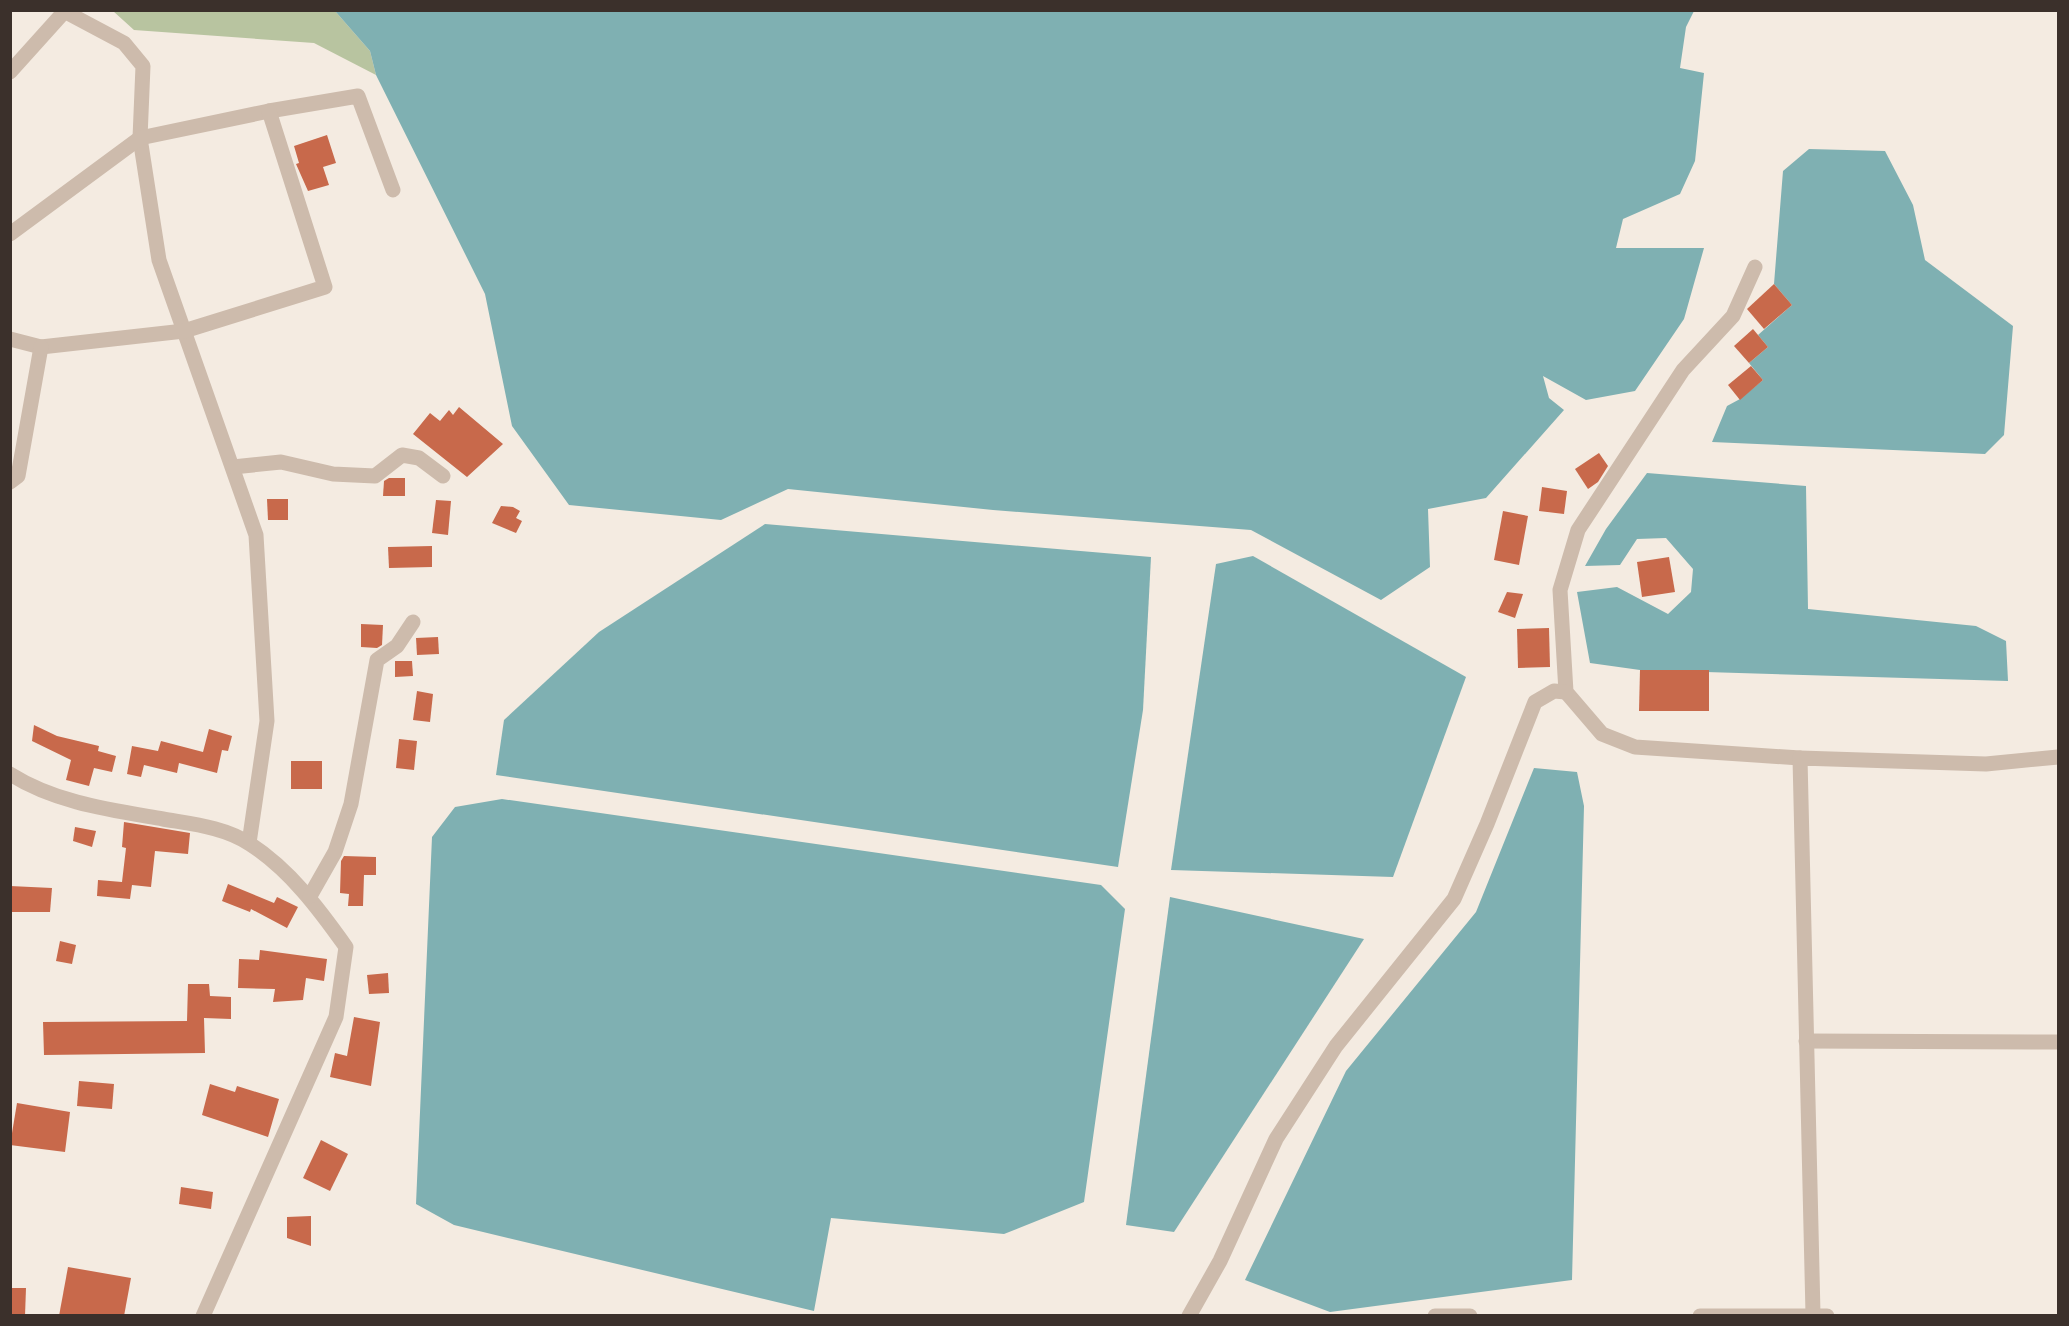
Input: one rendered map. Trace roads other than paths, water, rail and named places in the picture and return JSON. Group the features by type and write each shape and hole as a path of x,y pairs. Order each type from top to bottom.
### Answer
{"street":[{"path":"10,72 63,11 124,43 142,66 140,138 159,260 256,536 267,721 249,843"},
{"path":"10,234 140,138 269,111 358,96 393,190"},
{"path":"10,339 40,347 184,331 325,287 269,111"},
{"path":"1755,267 1733,316 1683,370 1578,530 1560,590 1566,692 1602,734 1635,747 1800,758 1986,764 2058,757"},
{"path":"10,482 18,476 40,347"},
{"path":"232,467 281,462 333,474 375,476 402,455 419,458 443,476"},
{"path":"310,896 335,852 351,804 377,660 397,646 413,622"},
{"path":"1189,1316 1220,1261 1276,1139 1336,1046 1454,899 1487,824 1535,702 1554,691 1566,692"},
{"path":"1700,1316 1820,1315 1806,1041 1800,758"},
{"path":"10,774 46,793 105,810 207,826 249,843 310,896 346,947 336,1017 203,1316"},
{"path":"1806,1041 2058,1042"},
{"path":"1435,1316 1470,1316"}],"water":[{"path":"335,11 1694,11 1686,27 1680,68 1704,73 1695,161 1680,194 1623,219 1616,248 1704,248 1684,319 1635,391 1586,400 1543,376 1549,398 1564,410 1486,498 1428,509 1430,567 1381,600 1251,530 993,510 788,489 721,520 569,505 512,426 485,294 376,75 370,51"},
{"path":"1809,149 1885,151 1913,205 1925,260 2013,326 2004,435 1985,454 1712,442 1727,406 1740,399 1763,380 1749,363 1768,347 1758,335 1792,305 1774,284 1783,171"},
{"path":"1647,473 1806,486 1808,609 1976,626 2006,641 2008,681 1640,670 1590,663 1577,592 1617,587 1668,614 1691,592 1693,569 1666,538 1637,539 1620,565 1585,566 1606,529"},
{"path":"765,524 1151,557 1143,710 1118,867 496,775 504,720 599,632"},
{"path":"1253,556 1466,677 1393,877 1171,870 1216,564"},
{"path":"1534,768 1577,772 1584,806 1572,1280 1330,1312 1245,1280 1346,1071 1476,912"},
{"path":"502,799 1101,885 1125,909 1084,1202 1004,1234 831,1218 814,1311 454,1225 416,1204 432,837 455,807"},
{"path":"1170,897 1364,939 1174,1232 1126,1225"}]}
